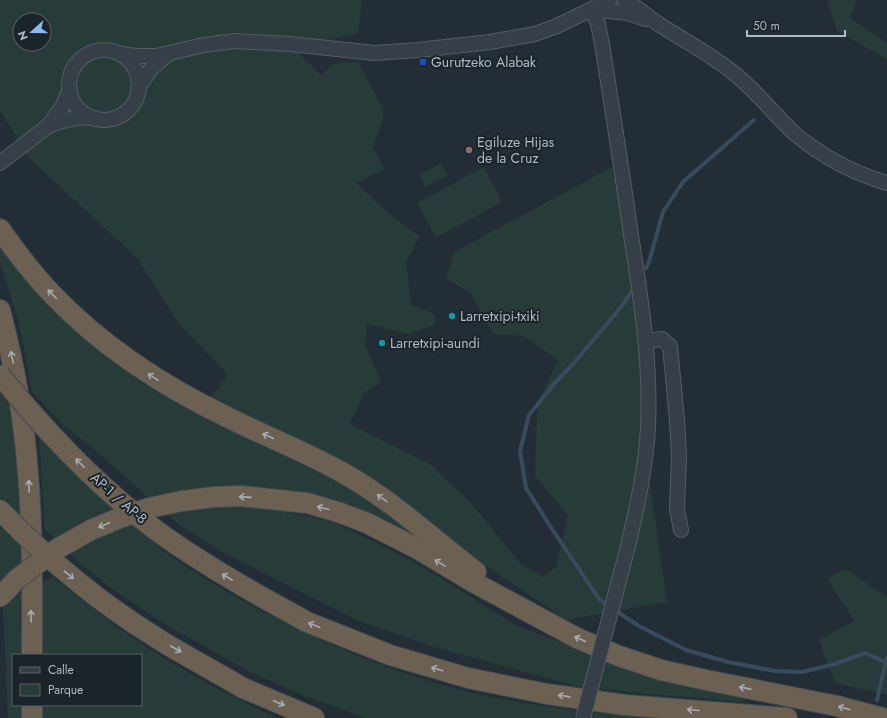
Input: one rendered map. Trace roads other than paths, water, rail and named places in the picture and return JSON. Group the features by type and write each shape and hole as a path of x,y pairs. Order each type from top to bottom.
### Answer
{"highway":[{"path":"0,229 24,262 51,293 81,322 119,353 183,395 230,419 315,458 352,478 413,521 535,616"},
{"path":"0,310 17,382 24,430 28,474 32,654"},
{"name":"AP-1 / AP-8","path":"0,375 60,444 96,480 129,508 187,552 260,596 308,622 390,655 468,678 547,694 625,705 787,718"},
{"path":"0,597 17,579 57,549 91,530 149,508 214,497 241,496 307,503 338,512 367,523 418,549 473,582 535,616 577,638 619,656 661,670 837,706 882,718"},
{"path":"0,510 46,556 86,589 152,635 243,688 314,718"},
{"path":"32,706 32,718"}],"street":[{"path":"97,119 87,115 79,108 73,99 70,89 70,78 80,59 89,53 100,50 110,50 121,54 144,56 235,41 290,44 374,53 418,50 490,42 535,34 557,26 610,0"},
{"path":"625,0 660,25 705,52 736,74 794,132 821,154 852,171 887,183"},
{"path":"592,9 627,13 660,25"},
{"path":"583,718 628,546 646,458 649,385 646,342 640,293 602,44 598,24 592,9"},
{"path":"138,88 151,69 168,53"},
{"path":"48,126 69,119 88,117 107,119 118,117 127,111 134,103 138,94 137,74 134,66 121,54"},
{"path":"0,163 48,126 62,107 70,89"},
{"path":"646,342 662,339 670,346 678,427 679,456 677,509 681,530"}],"waterway":[{"path":"646,268 663,212 683,182 754,120"},
{"path":"609,606 599,599 526,488 520,451 529,415 553,385 573,364 622,306 631,292"},
{"path":"615,610 637,625 686,650 728,662 775,671 802,672 835,664 865,653 885,662"},
{"path":"877,700 887,657"}],"place":[{"name":"Gurutzeko Alabak","path":"423,62"},
{"name":"Egiluze Hijas de la Cruz","path":"469,150"},
{"name":"Larretxipi-txiki","path":"452,316"},
{"name":"Larretxipi-aundi","path":"382,343"}]}
